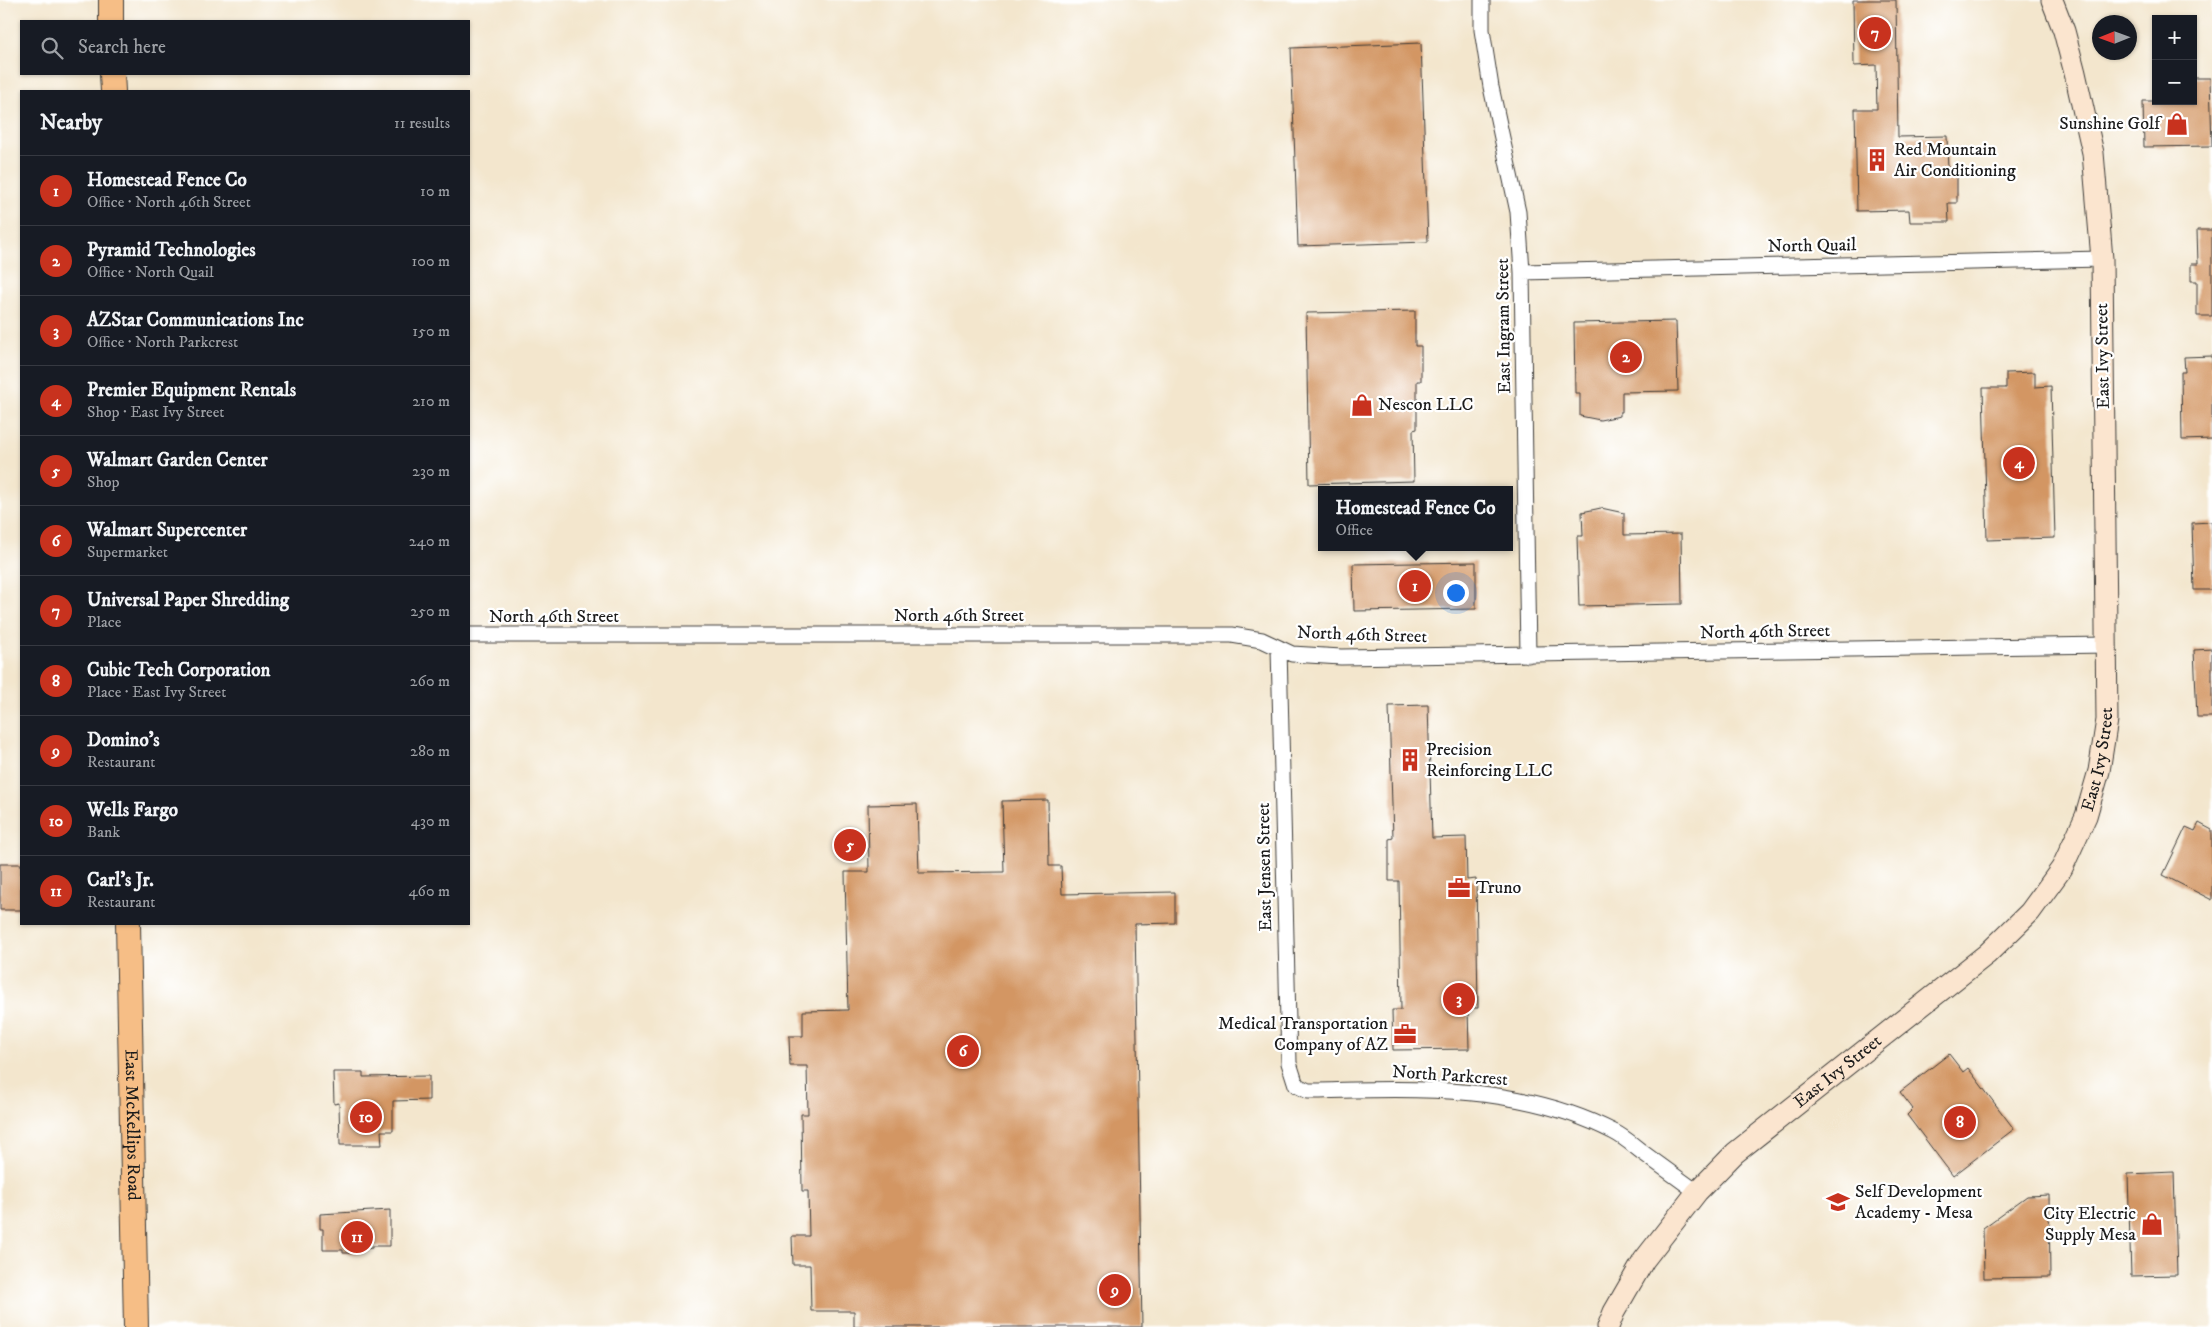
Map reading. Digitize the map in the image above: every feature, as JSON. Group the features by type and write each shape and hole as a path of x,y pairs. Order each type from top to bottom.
{"main road":[{"path":"111,0 111,20"},
{"path":"112,75 113,90"},
{"name":"East McKellips Road","path":"128,925 136,1327"}],"street":[{"name":"East Ingram Street","path":"1482,0 1482,30 1491,87 1518,212 1522,272 1528,655"},
{"name":"East Ivy Street","path":"1608,1327 1644,1260 1697,1192 1735,1153 1987,954 2030,912 2062,868 2086,816 2100,771 2107,720 2102,259 2093,153 2075,73 2064,32 2052,0"},
{"name":"North Quail","path":"1522,272 2102,259"},
{"name":"North 46th Street","path":"470,635 1232,634 1262,640 1292,654 1341,657 2106,645"},
{"name":"East Jensen Street","path":"1279,648 1289,1063 1296,1085"},
{"name":"North Parkcrest","path":"1296,1085 1308,1091 1419,1090 1500,1096 1569,1113 1615,1132 1697,1192"}],"building":[{"path":"1853,0 1896,0 1898,137 1947,136 1948,171 1957,171 1957,203 1948,203 1949,222 1910,222 1909,210 1857,211 1855,109 1877,109 1876,65 1854,66"},
{"path":"1421,43 1428,242 1298,246 1291,48"},
{"name":"Sunshine Golf","path":"2197,78 2210,78 2212,146 2144,147 2143,101 2152,101 2152,105 2197,105"},
{"path":"2197,230 2212,230 2212,316 2197,316 2197,281 2191,281 2191,264 2198,264"},
{"name":"Nescon LLC","path":"1415,311 1415,346 1421,346 1421,381 1417,381 1417,429 1413,430 1414,481 1309,484 1306,313"},
{"path":"1676,321 1678,391 1622,392 1622,412 1620,412 1620,416 1600,420 1580,416 1580,393 1575,393 1574,323"},
{"path":"2212,356 2212,439 2182,440 2181,372 2185,372 2184,357"},
{"path":"2035,372 2035,387 2051,386 2055,538 1987,540 1983,388 2006,388 2006,373"},
{"path":"1601,508 1624,513 1624,535 1681,534 1682,604 1579,606 1577,536 1583,536 1582,512"},
{"path":"2212,522 2212,590 2194,590 2192,523"},
{"path":"1476,562 1476,609 1354,611 1353,564"},
{"path":"2212,649 2212,717 2197,717 2194,650"},
{"path":"1428,705 1432,838 1466,837 1467,880 1476,879 1478,1008 1468,1008 1469,1049 1393,1050 1392,1010 1401,1010 1399,881 1389,881 1389,839 1393,838 1389,706"},
{"path":"1048,800 1049,866 1061,866 1062,894 1175,892 1175,923 1135,924 1142,1327 854,1327 854,1311 811,1311 810,1265 793,1265 792,1236 809,1236 808,1191 802,1191 801,1114 808,1114 807,1066 790,1066 789,1036 803,1036 803,1011 848,1010 845,872 869,872 868,805 917,804 919,873 1004,872 1002,801"},
{"path":"2199,823 2212,830 2212,900 2163,875 2186,827 2195,831"},
{"path":"0,864 20,864 20,910 0,910"},
{"path":"1949,1054 1963,1072 1968,1068 2014,1129 1953,1176 1907,1115 1913,1109 1900,1092"},
{"path":"333,1072 363,1072 363,1077 429,1076 429,1100 393,1101 393,1131 381,1131 382,1145 340,1145 339,1103 334,1104"},
{"name":"City Electric Supply Mesa","path":"2174,1172 2177,1275 2131,1276 2128,1174"},
{"path":"2049,1195 2050,1277 1984,1278 1983,1228 2027,1196"},
{"path":"390,1210 390,1246 372,1246 372,1248 360,1249 360,1253 343,1253 343,1250 323,1250 323,1229 320,1229 320,1214"}],"place":[{"name":"Universal Paper Shredding","path":"1875,33"},
{"name":"Sunshine Golf","path":"2177,124"},
{"name":"Red Mountain Air Conditioning","path":"1877,160"},
{"name":"Pyramid Technologies","path":"1626,357"},
{"name":"Nescon LLC","path":"1362,405"},
{"name":"Premier Equipment Rentals","path":"2019,463"},
{"name":"Homestead Fence Co","path":"1415,586"},
{"name":"Precision Reinforcing LLC","path":"1410,760"},
{"name":"Walmart Garden Center","path":"850,845"},
{"name":"Truno","path":"1459,888"},
{"name":"AZStar Communications Inc","path":"1459,999"},
{"name":"Medical Transportation Company of AZ","path":"1405,1034"},
{"name":"Walmart Supercenter","path":"963,1051"},
{"name":"Wells Fargo","path":"366,1117"},
{"name":"Cubic Tech Corporation","path":"1960,1122"},
{"name":"Self Development Academy - Mesa","path":"1838,1202"},
{"name":"City Electric Supply Mesa","path":"2152,1224"},
{"name":"Carl's Jr.","path":"357,1237"},
{"name":"Domino's","path":"1115,1290"}]}
